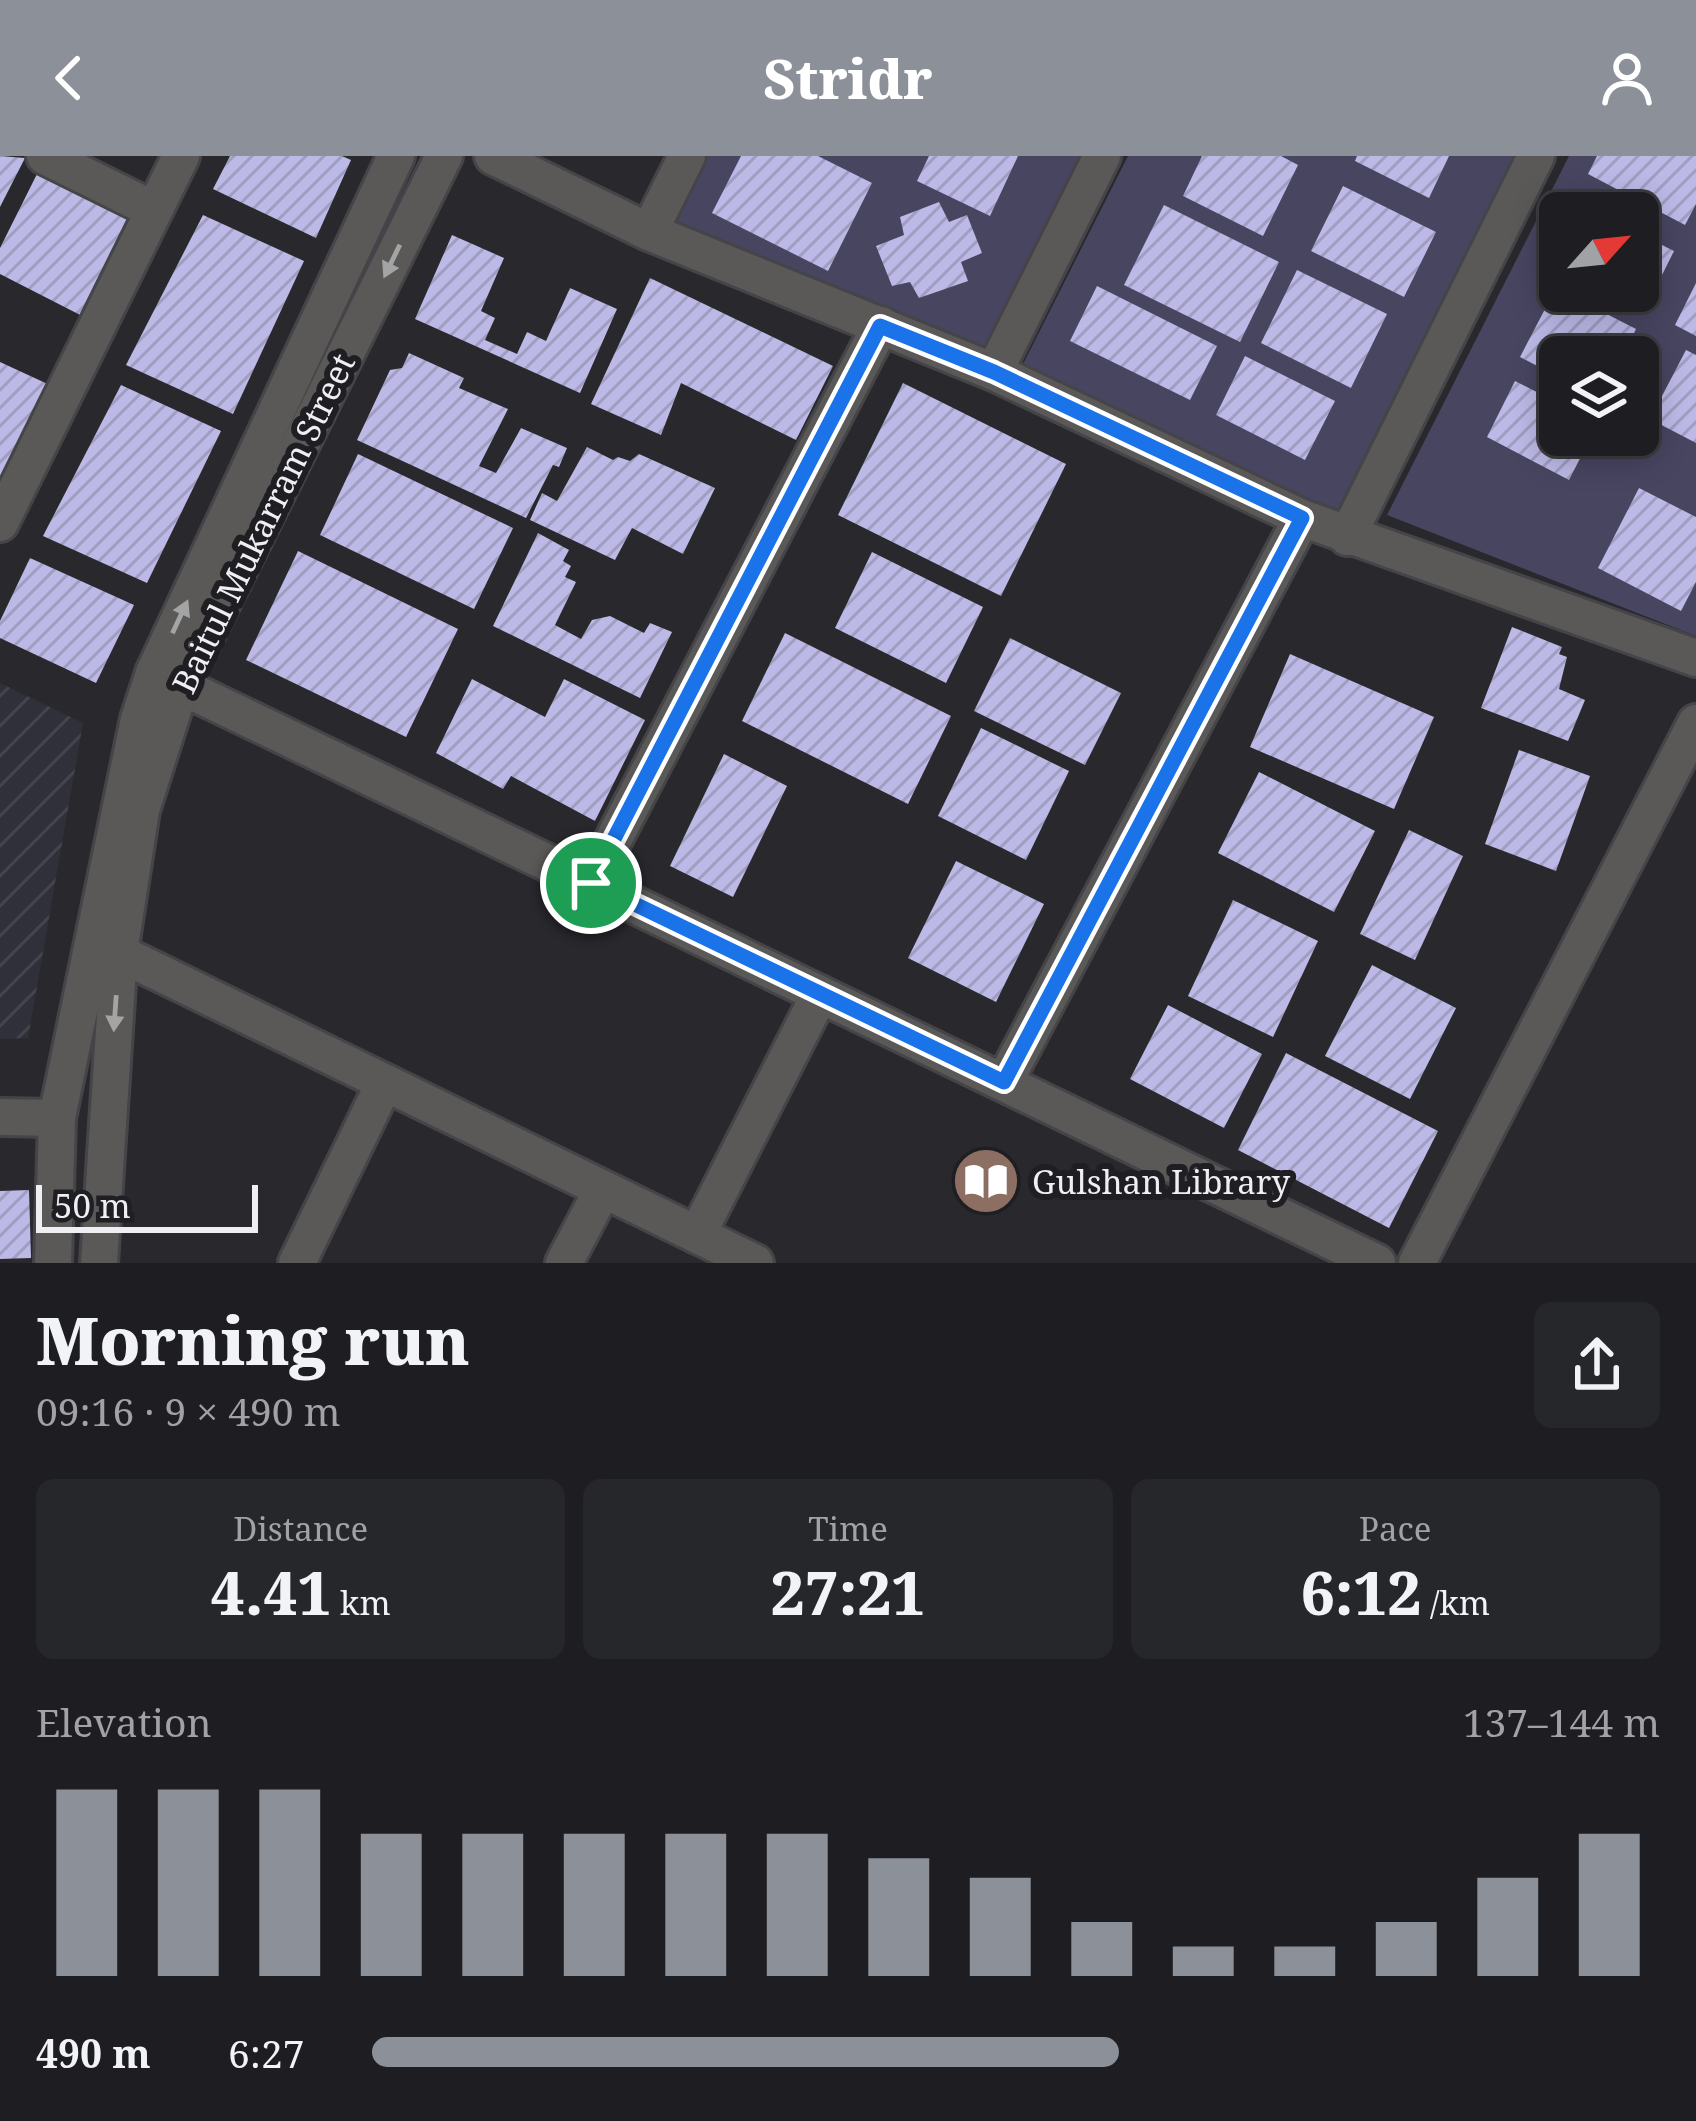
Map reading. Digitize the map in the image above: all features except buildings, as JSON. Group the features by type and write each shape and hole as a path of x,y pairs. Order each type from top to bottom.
{"street":[{"path":"44,156 154,209"},
{"path":"0,523 181,156"},
{"name":"Baitul Mukarram Street","path":"99,1263 118,953 167,679 396,156"},
{"name":"Baitul Mukarram Street","path":"52,1263 58,1118 139,719 167,679 444,156"},
{"path":"493,156 649,232 994,372 1347,537 1696,658"},
{"path":"649,232 687,156"},
{"path":"994,372 1102,156"},
{"path":"1347,537 1536,156"},
{"path":"591,883 880,326"},
{"path":"1004,1082 1302,518"},
{"path":"167,679 1373,1262"},
{"path":"1418,1263 1696,723"},
{"path":"118,953 755,1263"},
{"path":"697,1234 820,994"},
{"path":"297,1263 384,1084"},
{"path":"0,1117 58,1118"},
{"path":"565,1263 603,1189"}],"shaded area":[{"path":"707,156 1084,156 981,362 673,224"},
{"path":"1128,156 1520,156 1336,513 1018,374"},
{"path":"1569,156 1696,156 1696,636 1387,515 1539,215 1539,312 1659,312 1659,192 1551,192"},
{"path":"0,683 83,723 28,1038 0,1039"}],"place":[{"name":"Gulshan Library","path":"986,1181"}],"route":[{"path":"880,326 994,372 1302,518 1004,1082 591,883 880,326"}]}
